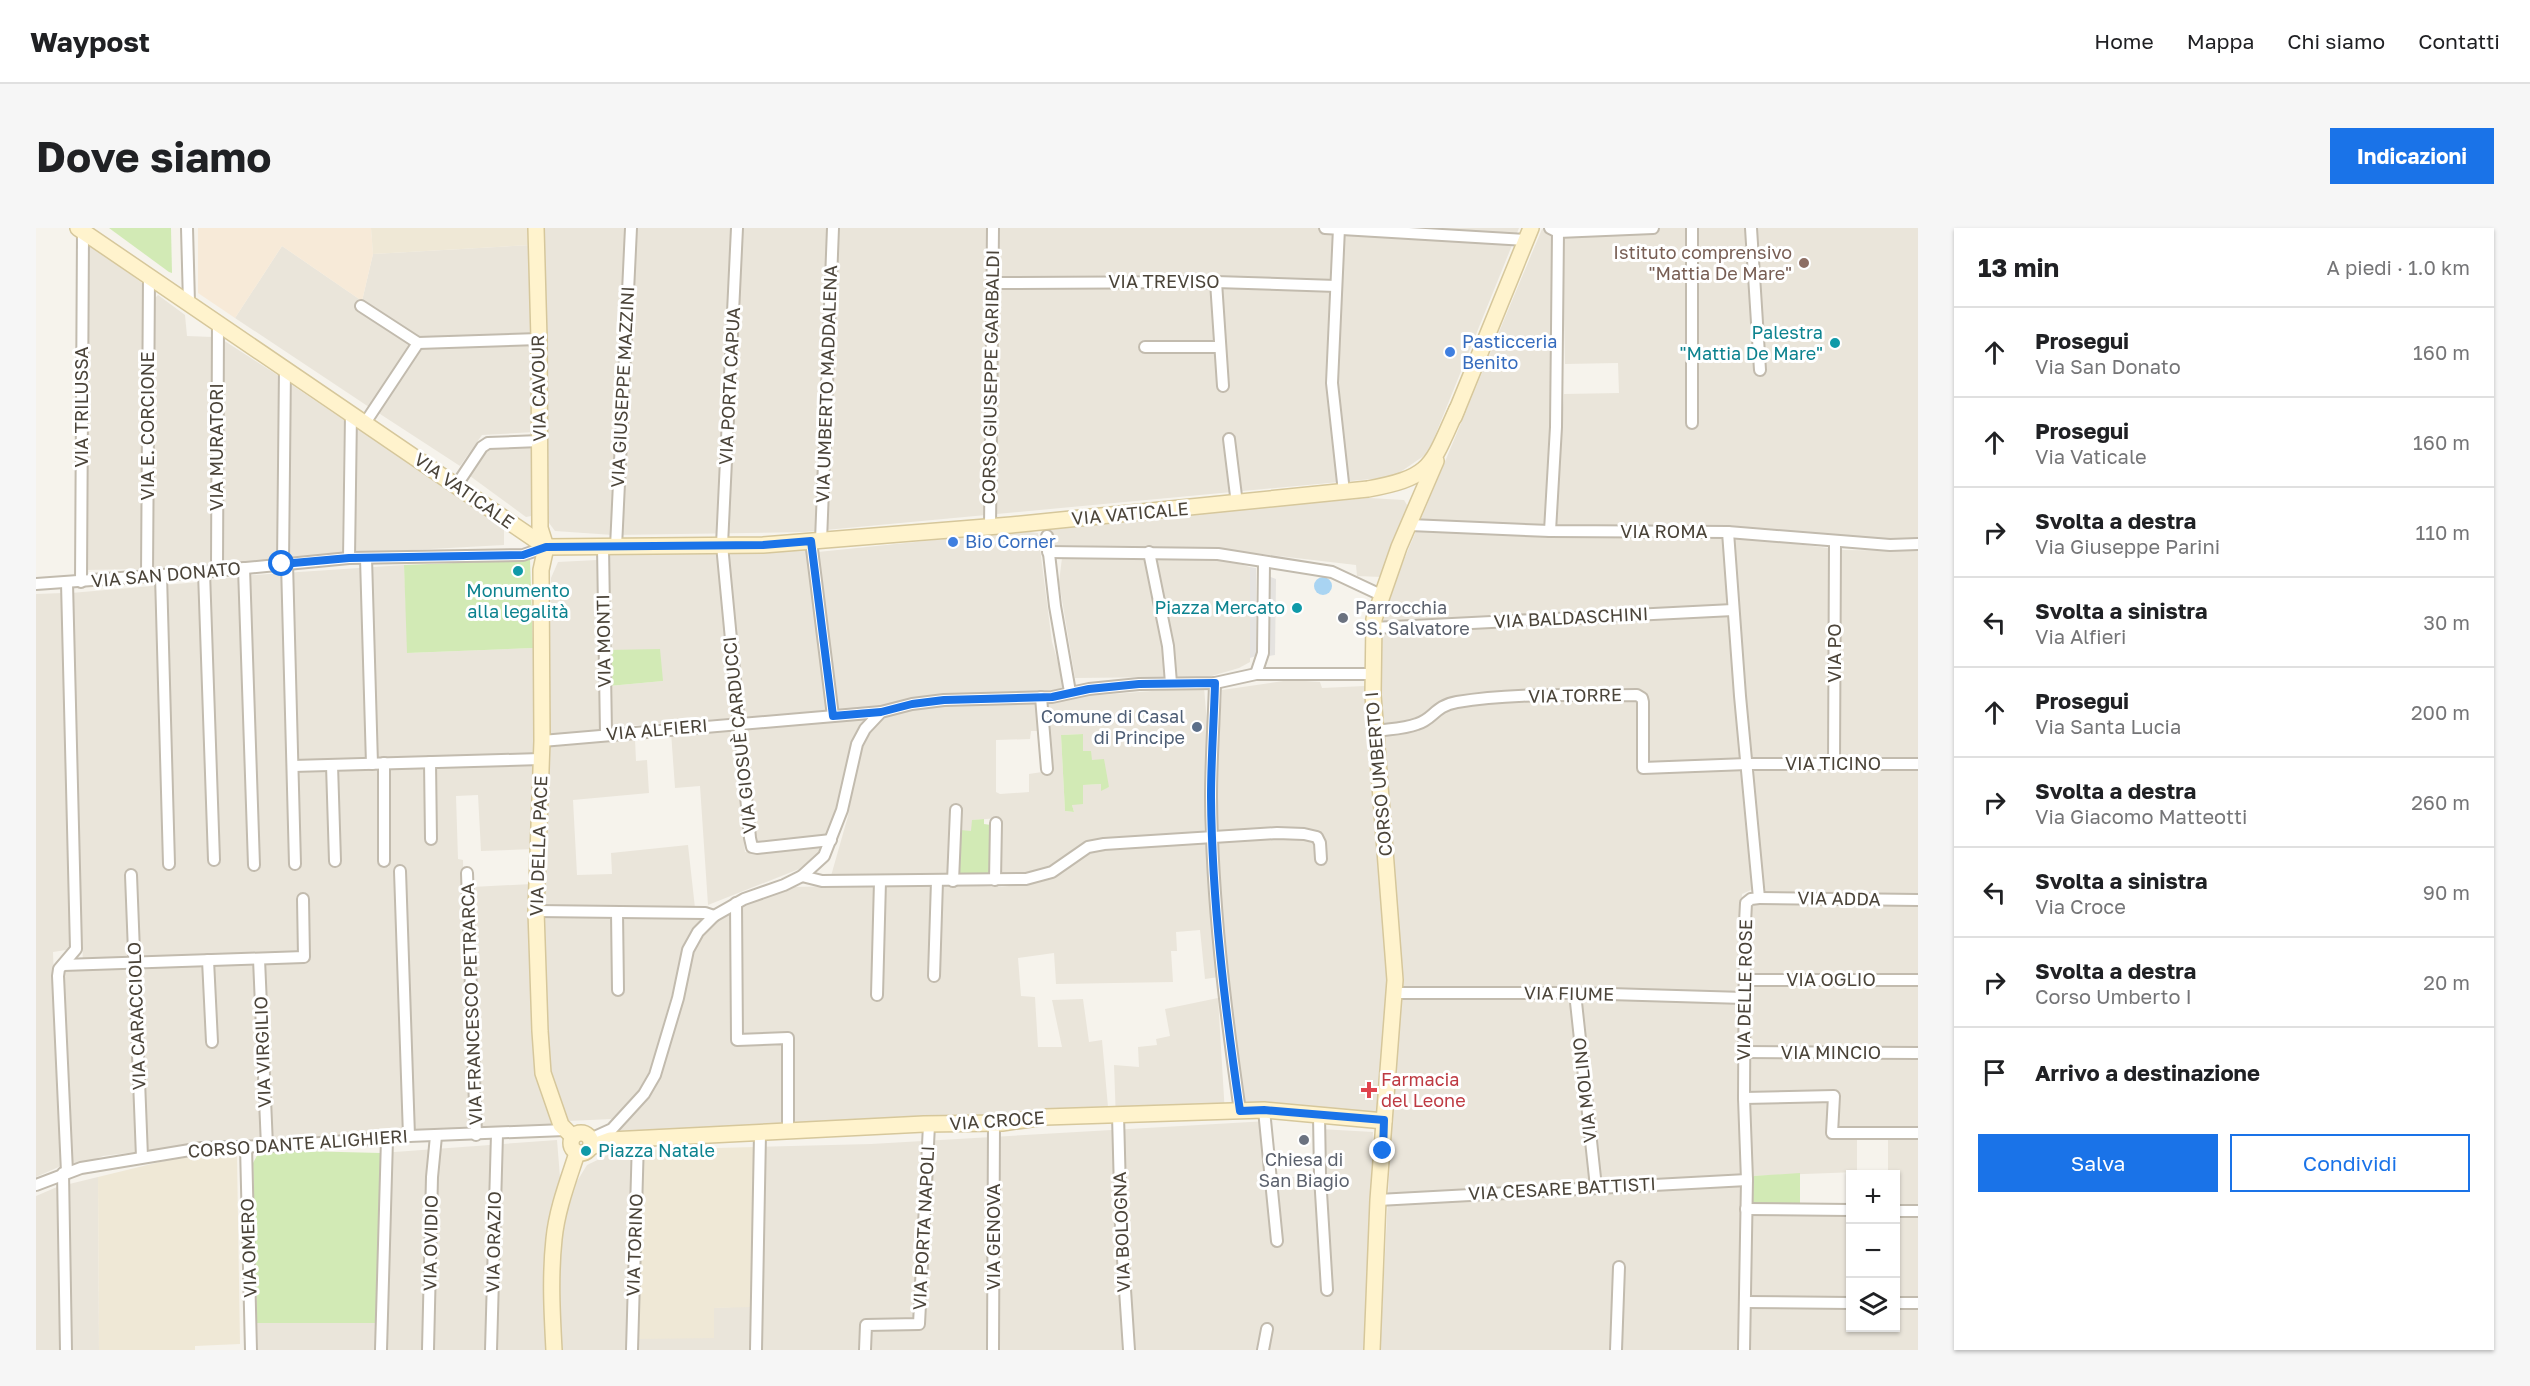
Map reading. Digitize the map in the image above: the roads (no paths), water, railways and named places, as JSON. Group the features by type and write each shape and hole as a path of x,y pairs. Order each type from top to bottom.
{"street":[{"path":"187,228 189,303"},
{"name":"VIA CAVOUR","path":"536,228 540,528 546,547"},
{"name":"VIA GIUSEPPE MAZZINI","path":"609,547 631,228"},
{"name":"VIA PORTA CAPUA","path":"722,545 737,228"},
{"name":"VIA UMBERTO MADDALENA","path":"833,228 816,541 833,716"},
{"name":"CORSO GIUSEPPE GARIBALDI","path":"990,527 993,228"},
{"path":"1325,228 1528,234"},
{"path":"1550,531 1556,427 1554,230 1653,228"},
{"path":"1692,228 1692,423"},
{"path":"1751,228 1760,370"},
{"path":"1339,229 1332,383 1344,492"},
{"name":"VIA VATICALE","path":"81,230 546,547 763,545 990,527 1344,492 1394,484 1418,475 1437,452 1458,409"},
{"name":"VIA TRILUSSA","path":"81,230 81,582"},
{"name":"CORSO UMBERTO I","path":"1372,1350 1378,1200 1394,993 1371,674 1373,628 1381,596 1399,547 1458,409 1528,234"},
{"name":"VIA E. CORCIONE","path":"147,576 149,276"},
{"path":"1216,282 1223,386"},
{"name":"VIA TREVISO","path":"993,283 1216,282 1336,286"},
{"path":"361,306 418,343 539,339"},
{"name":"VIA MURATORI","path":"217,571 218,323"},
{"path":"365,423 418,343"},
{"path":"1145,347 1220,347"},
{"path":"285,368 285,564 295,864"},
{"path":"349,558 351,413"},
{"path":"1229,439 1237,504"},
{"path":"456,486 482,447 488,443 540,441"},
{"name":"VIA VATICALE","path":"1344,492 1403,491 1415,501 1412,520"},
{"name":"VIA ROMA","path":"1412,520 1550,531 1728,532 1890,545 1918,544"},
{"name":"VIA DELLE ROSE","path":"1728,532 1759,898 1750,899 1746,903 1744,1098 1747,1180 1744,1350"},
{"path":"1047,536 1055,606 1070,692"},
{"name":"VIA PO","path":"1834,765 1835,541"},
{"name":"VIA GIOSUÈ CARDUCCI","path":"722,545 752,847 831,840"},
{"name":"VIA SAN DONATO","path":"36,584 217,571 349,558 523,555 546,547"},
{"name":"VIA DELLA PACE","path":"546,547 541,570 542,741 536,911 540,1030 543,1073 561,1125 569,1133"},
{"name":"VIA MONTI","path":"606,734 609,547"},
{"path":"1048,552 1218,554 1332,572 1381,596"},
{"path":"1149,552 1168,646 1171,683"},
{"path":"366,558 384,861"},
{"path":"1256,674 1263,652 1264,562"},
{"path":"244,568 254,865"},
{"path":"204,572 214,860"},
{"path":"161,575 169,864"},
{"path":"66,1350 65,1172 58,976 63,965 76,949 67,583"},
{"name":"VIA BALDASCHINI","path":"1373,628 1733,610"},
{"name":"VIA ALFIERI","path":"542,741 739,722 881,712 912,704 944,700 1041,697 1139,684 1215,683 1256,674 1371,674"},
{"path":"1215,683 1211,796 1213,837 1225,1009 1240,1111"},
{"name":"VIA TORRE","path":"1376,731 1417,724 1428,718 1435,710 1456,702 1511,697 1638,695 1643,702 1643,768 1747,764"},
{"path":"1041,697 1047,769"},
{"path":"586,1146 612,1129 650,1085 678,998 688,950 698,932 714,916 736,903 802,876 824,856 842,810 857,744 865,729 881,712"},
{"path":"292,766 541,759"},
{"path":"430,762 431,839"},
{"name":"VIA TICINO","path":"1747,764 1918,764"},
{"path":"332,765 335,861"},
{"path":"953,881 956,810"},
{"path":"995,880 996,823"},
{"path":"802,876 822,881 1026,879 1052,872 1088,847 1104,844 1277,833 1317,837 1320,843 1321,859"},
{"path":"400,871 409,1136"},
{"name":"VIA FRANCESCO PETRARCA","path":"467,873 476,1135"},
{"name":"VIA CARACCIOLO","path":"132,875 142,1157"},
{"path":"877,995 880,881"},
{"path":"934,976 938,881"},
{"name":"VIA ADDA","path":"1759,898 1918,900"},
{"path":"63,965 304,957 303,899"},
{"path":"736,903 737,1040 788,1038 788,1132"},
{"path":"536,911 705,913 714,916"},
{"path":"617,912 618,990"},
{"name":"VIA VIRGILIO","path":"259,959 267,1146"},
{"path":"208,960 212,1042"},
{"name":"VIA OGLIO","path":"1745,980 1918,980"},
{"name":"VIA FIUME","path":"1394,993 1575,993 1744,998"},
{"name":"VIA MOLINO","path":"1575,993 1596,1187"},
{"name":"VIA MINCIO","path":"1744,1052 1918,1053"},
{"path":"1744,1098 1834,1096 1832,1133 1918,1133"},
{"path":"1264,1110 1278,1240"},
{"name":"VIA CROCE","path":"586,1146 610,1140 994,1123 1045,1117 1264,1110 1384,1120"},
{"name":"VIA BOLOGNA","path":"1118,1115 1121,1229 1129,1350"},
{"path":"1319,1115 1327,1290"},
{"name":"VIA GENOVA","path":"993,1350 994,1123"},
{"name":"VIA PORTA NAPOLI","path":"865,1350 866,1325 919,1324 928,1125"},
{"path":"554,1350 551,1283 554,1237 559,1209 586,1146 584,1133 569,1133"},
{"name":"CORSO DANTE ALIGHIERI","path":"36,1185 65,1172 202,1148 409,1136 569,1133"},
{"name":"VIA ORAZIO","path":"491,1350 497,1134"},
{"path":"756,1350 760,1134"},
{"name":"VIA OVIDIO","path":"428,1350 432,1177 436,1136"},
{"path":"381,1350 387,1139"},
{"name":"VIA TORINO","path":"632,1350 638,1140"},
{"name":"VIA OMERO","path":"246,1146 251,1350"},
{"name":"VIA CESARE BATTISTI","path":"1378,1200 1747,1180"},
{"path":"1746,1209 1846,1210"},
{"path":"1900,1211 1918,1211"},
{"path":"1616,1350 1618,1267"},
{"path":"1745,1302 1846,1303"},
{"path":"1900,1303 1918,1303"},
{"path":"1263,1350 1267,1329"}],"water":[{"path":"1323,577 1329,580 1332,586 1329,592 1323,595 1317,592 1314,586 1317,580"}],"place":[{"name":"Istituto comprensivo \"Mattia De Mare\"","path":"1804,263"},
{"name":"Palestra \"Mattia De Mare\"","path":"1835,343"},
{"name":"Pasticceria Benito","path":"1450,352"},
{"name":"Bio Corner","path":"953,542"},
{"name":"Monumento alla legalità","path":"518,571"},
{"name":"Piazza Mercato","path":"1297,608"},
{"name":"Parrocchia SS. Salvatore","path":"1343,618"},
{"name":"Comune di Casal di Principe","path":"1197,727"},
{"name":"Farmacia del Leone","path":"1369,1090"},
{"name":"Chiesa di San Biagio","path":"1304,1140"},
{"name":"Piazza Natale","path":"586,1151"}]}
